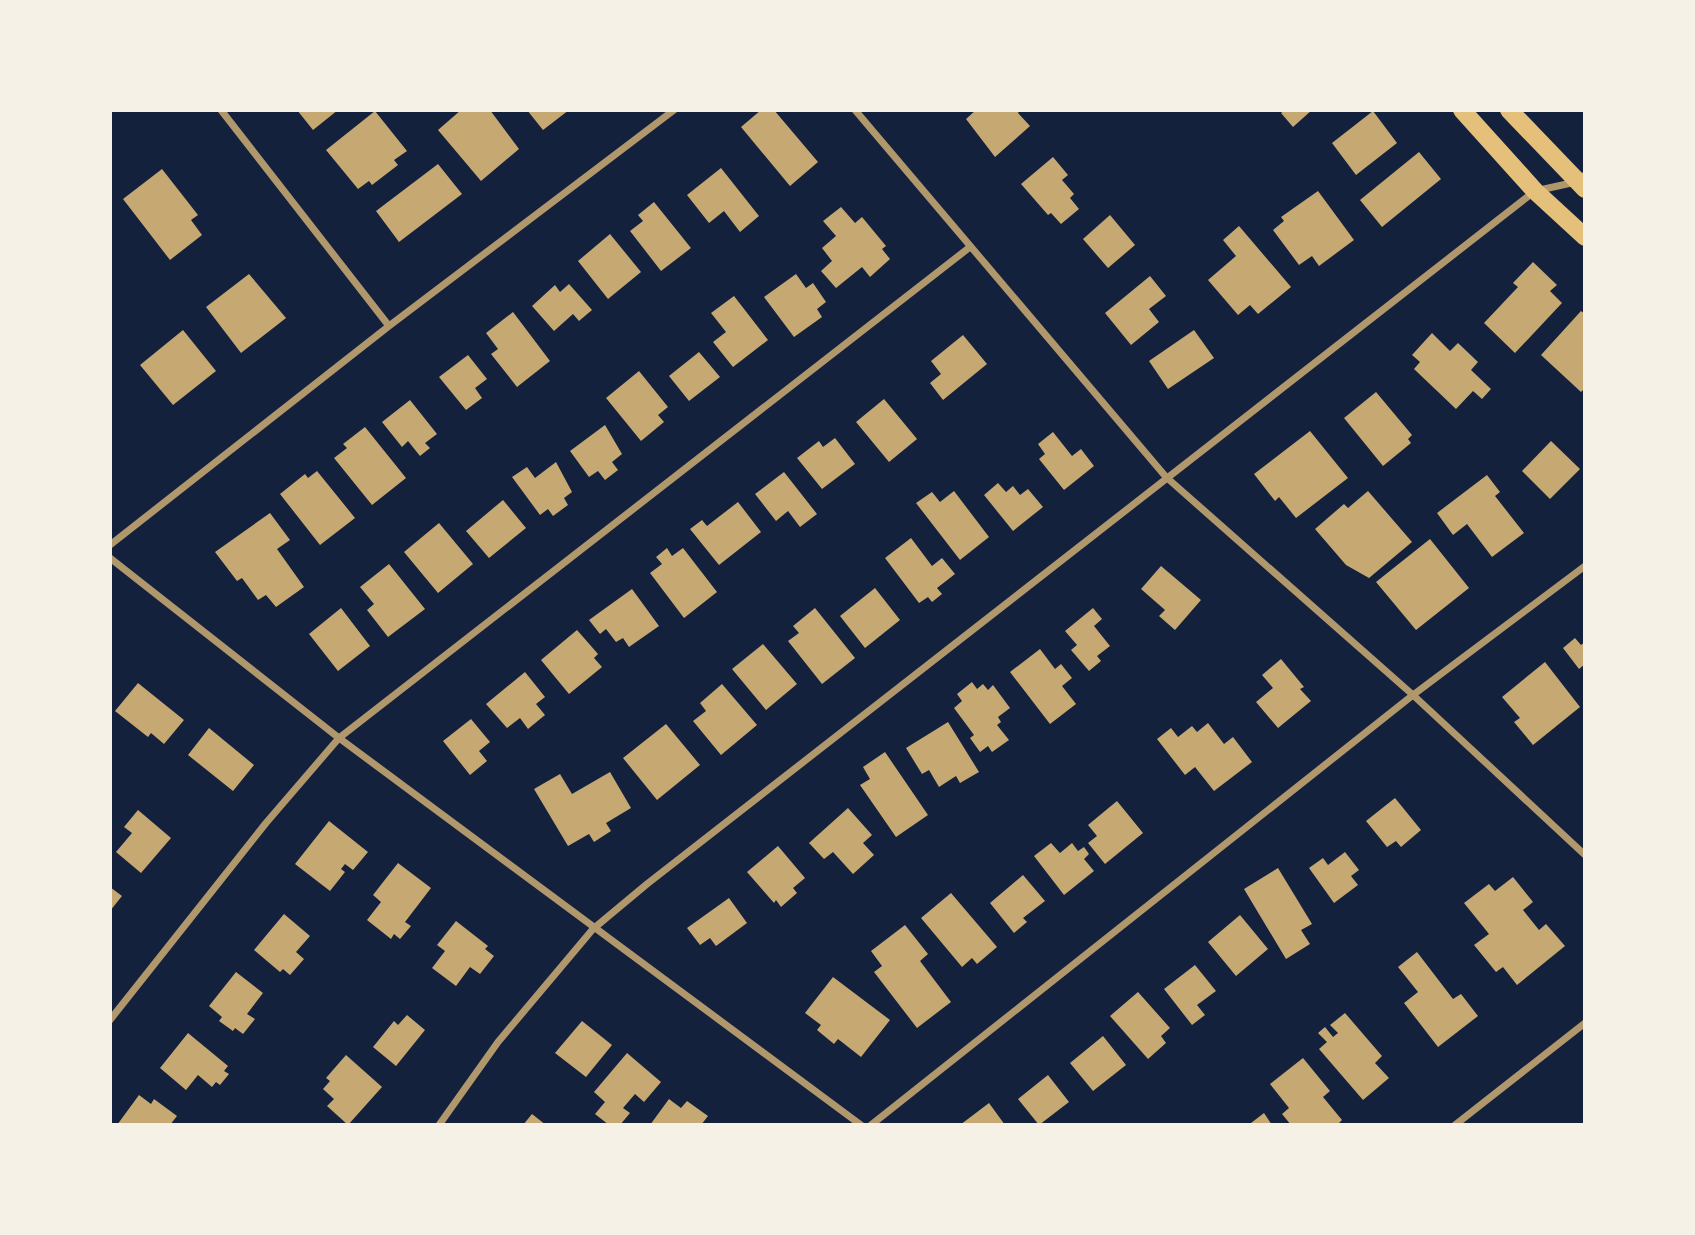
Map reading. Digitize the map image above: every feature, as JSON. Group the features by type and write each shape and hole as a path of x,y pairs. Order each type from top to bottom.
{"main road":[{"path":"1462,110 1535,191 1585,237"},
{"path":"1509,110 1582,182"}],"street":[{"path":"221,110 388,326"},
{"path":"110,545 388,326 674,110"},
{"path":"855,110 1166,477 1413,695 1585,855"},
{"path":"439,1125 498,1042 593,929 887,694 1535,191 1582,182"},
{"path":"110,1020 266,823 339,738 970,247"},
{"path":"110,558 339,738 593,929 861,1125"},
{"path":"871,1125 1413,695 1585,566"},
{"path":"1455,1125 1585,1023"}],"building":[{"path":"297,110 338,110 313,130"},
{"path":"461,110 490,110 519,149 481,181 438,130"},
{"path":"527,110 569,110 543,130"},
{"path":"761,110 774,110 818,162 790,186 741,127"},
{"path":"976,110 1020,110 1018,113 1030,126 995,157 966,119"},
{"path":"1285,110 1312,110 1293,127 1281,113"},
{"path":"375,111 407,151 394,160 398,165 372,185 369,181 358,189 326,150"},
{"path":"1373,111 1397,143 1356,175 1332,143"},
{"path":"1419,152 1441,179 1382,227 1360,200"},
{"path":"1053,157 1068,175 1062,180 1074,194 1070,198 1079,209 1061,224 1051,213 1048,215 1021,184"},
{"path":"438,164 462,194 399,242 376,211"},
{"path":"721,168 759,216 740,232 724,211 709,223 687,195"},
{"path":"162,169 198,215 191,220 202,235 170,260 123,199"},
{"path":"1318,191 1354,240 1319,266 1312,256 1299,265 1273,230 1284,221 1281,217"},
{"path":"654,202 691,248 661,271 630,231 643,221 638,215"},
{"path":"841,207 855,223 862,217 886,246 882,249 890,259 870,277 862,267 836,288 821,271 832,261 822,248 836,236 823,221"},
{"path":"1110,215 1135,245 1108,268 1083,239"},
{"path":"1239,226 1291,287 1258,314 1250,305 1238,315 1208,280 1236,256 1223,240"},
{"path":"610,234 641,272 608,299 578,261"},
{"path":"1533,262 1557,285 1550,291 1562,303 1515,353 1484,323 1518,287 1513,283"},
{"path":"249,274 286,318 241,353 206,307"},
{"path":"796,274 806,288 813,283 826,302 817,309 822,317 794,337 764,297"},
{"path":"1150,276 1166,296 1149,309 1159,322 1131,345 1105,313"},
{"path":"569,284 592,310 579,321 573,314 554,331 532,306 555,285 560,292"},
{"path":"734,296 768,340 733,367 713,342 726,332 711,313"},
{"path":"1581,311 1585,314 1585,388 1581,392 1541,355"},
{"path":"513,312 550,361 517,387 491,354 498,349 486,333"},
{"path":"183,330 216,371 173,405 140,365"},
{"path":"1194,330 1214,358 1168,389 1149,361"},
{"path":"1432,333 1450,351 1458,343 1478,362 1471,370 1491,389 1482,399 1473,391 1456,409 1414,369 1420,362 1412,355"},
{"path":"963,335 987,364 943,400 930,383 941,374 931,361"},
{"path":"699,352 720,377 689,401 669,376"},
{"path":"468,355 487,379 475,388 482,398 466,410 439,377"},
{"path":"639,371 668,407 658,415 664,422 641,441 606,398"},
{"path":"1376,392 1412,435 1408,439 1411,443 1383,466 1344,418"},
{"path":"884,399 917,439 889,462 856,422"},
{"path":"410,400 437,434 425,443 430,448 420,456 408,441 402,447 382,422"},
{"path":"605,425 622,454 612,462 618,470 605,480 598,471 589,477 570,451"},
{"path":"365,427 406,478 372,505 334,458 347,448 343,444"},
{"path":"1310,431 1348,478 1296,518 1279,497 1275,501 1254,474"},
{"path":"1053,432 1072,456 1081,449 1094,466 1064,490 1039,459 1045,454 1038,444"},
{"path":"835,438 855,464 822,489 797,458 819,441 823,447"},
{"path":"1551,441 1580,469 1550,499 1522,471"},
{"path":"556,462 572,492 564,498 568,505 553,516 548,509 540,515 512,477 527,467 535,478"},
{"path":"317,471 355,518 320,545 280,494 305,474 308,478"},
{"path":"784,472 817,514 800,527 788,511 776,521 755,494"},
{"path":"1487,475 1500,492 1495,496 1524,533 1492,557 1467,524 1453,535 1437,513"},
{"path":"998,483 1006,492 1013,486 1020,495 1028,489 1043,507 1013,531 984,495"},
{"path":"954,491 989,537 960,560 916,503 932,492 940,502"},
{"path":"1368,491 1412,542 1369,578 1346,565 1315,529 1344,504 1348,508"},
{"path":"503,500 526,528 489,558 466,531"},
{"path":"738,502 761,532 719,565 690,529 702,520 707,526"},
{"path":"270,513 290,540 277,549 304,587 276,607 266,595 258,600 242,578 237,581 215,552"},
{"path":"439,523 473,564 438,593 404,552"},
{"path":"911,538 932,566 942,558 955,574 937,588 942,594 932,602 928,597 919,603 885,558"},
{"path":"1430,539 1469,588 1416,630 1376,582"},
{"path":"667,548 672,556 683,548 717,592 684,618 650,573 662,564 656,557"},
{"path":"389,564 425,609 388,637 367,610 374,604 360,587"},
{"path":"1161,566 1201,600 1175,630 1159,616 1165,610 1141,589"},
{"path":"875,588 900,620 865,648 840,616"},
{"path":"632,589 659,626 629,647 623,638 616,642 606,629 600,634 589,620"},
{"path":"341,608 370,646 338,671 309,634"},
{"path":"815,608 855,658 822,684 788,641 799,633 793,626"},
{"path":"1093,608 1102,619 1094,626 1110,646 1097,656 1101,661 1089,671 1071,650 1077,645 1065,631"},
{"path":"577,630 598,654 594,658 602,667 569,694 541,660"},
{"path":"1575,638 1581,645 1585,642 1585,664 1579,669 1563,648"},
{"path":"763,644 797,684 766,710 732,669"},
{"path":"1040,649 1055,669 1061,664 1072,678 1062,686 1076,704 1050,724 1010,672"},
{"path":"1281,659 1304,687 1300,689 1311,701 1278,728 1256,702 1273,688 1262,675"},
{"path":"1545,662 1580,707 1533,745 1514,722 1520,718 1502,697"},
{"path":"525,672 545,697 536,704 545,715 528,729 520,718 507,728 486,704"},
{"path":"972,682 977,689 983,684 988,690 993,685 1010,708 998,717 1001,722 997,725 1009,740 992,752 988,746 980,752 970,738 974,735 954,708 962,701 957,694"},
{"path":"138,683 184,720 164,744 151,733 148,737 115,711"},
{"path":"722,684 757,725 721,755 693,721 706,711 700,703"},
{"path":"471,719 490,742 479,751 487,761 470,775 443,741"},
{"path":"948,722 979,772 960,783 956,776 939,787 929,770 922,774 906,748"},
{"path":"1208,723 1224,744 1233,737 1252,762 1214,791 1195,767 1185,775 1157,739 1171,728 1178,737 1192,726 1197,732"},
{"path":"666,724 700,765 657,800 623,758"},
{"path":"209,728 254,765 233,791 188,755"},
{"path":"885,752 928,815 896,837 860,785 870,779 863,767"},
{"path":"610,772 631,808 606,823 611,831 594,842 589,834 568,846 534,789 560,774 572,794"},
{"path":"1395,798 1421,830 1401,847 1396,841 1387,847 1366,821"},
{"path":"1117,801 1143,833 1105,864 1088,843 1097,836 1088,825"},
{"path":"848,808 872,835 863,843 874,855 853,874 833,852 824,859 809,843"},
{"path":"138,810 171,838 141,873 116,852 132,833 124,827"},
{"path":"329,821 368,852 353,870 345,864 341,869 345,872 330,891 295,864"},
{"path":"1051,843 1060,853 1072,843 1078,851 1084,847 1089,854 1084,859 1094,871 1064,895 1034,856"},
{"path":"778,846 805,878 793,888 797,893 781,907 776,900 774,903 747,872"},
{"path":"1345,852 1359,870 1351,876 1358,885 1334,903 1309,868 1323,858 1328,865"},
{"path":"398,863 431,888 405,922 411,926 400,939 394,934 391,939 367,920 381,902 373,895"},
{"path":"1278,868 1312,924 1301,930 1310,944 1286,959 1244,889"},
{"path":"1023,875 1045,901 1023,918 1027,922 1014,933 990,903"},
{"path":"1513,877 1533,902 1523,910 1539,930 1546,924 1565,946 1517,985 1503,967 1496,972 1474,945 1489,934 1464,903 1489,884 1495,891"},
{"path":"110,887 122,896 110,911"},
{"path":"951,893 997,947 977,964 972,958 962,967 921,918"},
{"path":"729,898 747,923 716,946 710,938 700,945 687,928"},
{"path":"284,914 310,936 296,952 304,959 290,975 283,969 280,972 254,950"},
{"path":"1240,915 1268,949 1236,976 1208,942"},
{"path":"456,921 488,946 485,949 494,956 480,974 470,967 456,986 432,968 445,951 437,945"},
{"path":"905,925 928,954 920,961 951,1002 917,1028 874,972 882,966 871,951"},
{"path":"1417,952 1453,999 1461,994 1478,1016 1438,1047 1404,1003 1418,992 1398,967"},
{"path":"1195,965 1216,991 1197,1005 1205,1015 1192,1025 1164,989"},
{"path":"236,972 263,993 247,1014 255,1019 243,1034 235,1028 233,1031 219,1021 222,1017 209,1006"},
{"path":"833,977 890,1020 861,1057 838,1039 834,1044 817,1030 821,1025 805,1013"},
{"path":"1138,992 1170,1028 1161,1036 1166,1043 1148,1059 1110,1016"},
{"path":"1345,1013 1382,1056 1375,1063 1389,1078 1363,1100 1319,1049 1327,1042 1318,1033 1325,1027 1333,1037 1338,1033 1330,1025"},
{"path":"407,1015 425,1030 396,1066 373,1047 394,1021 398,1025"},
{"path":"582,1021 612,1045 586,1077 555,1053"},
{"path":"188,1033 228,1066 224,1071 229,1074 220,1085 216,1082 212,1087 198,1075 186,1090 160,1068"},
{"path":"1103,1036 1126,1065 1093,1091 1070,1063"},
{"path":"627,1053 661,1082 644,1102 635,1094 623,1108 630,1113 620,1125 609,1125 595,1114 605,1102 594,1092"},
{"path":"346,1055 382,1087 348,1125 327,1106 334,1099 323,1089 330,1081 326,1078"},
{"path":"1303,1058 1330,1091 1323,1097 1342,1120 1337,1125 1291,1125 1282,1114 1289,1108 1270,1084"},
{"path":"1048,1075 1069,1102 1039,1125 1018,1099"},
{"path":"139,1095 151,1104 154,1099 177,1116 170,1125 117,1125"},
{"path":"669,1099 681,1108 687,1101 708,1116 701,1125 650,1125"},
{"path":"989,1103 1005,1125 960,1125"},
{"path":"1264,1113 1272,1125 1252,1125 1251,1123"},
{"path":"532,1114 546,1125 523,1125"}]}
